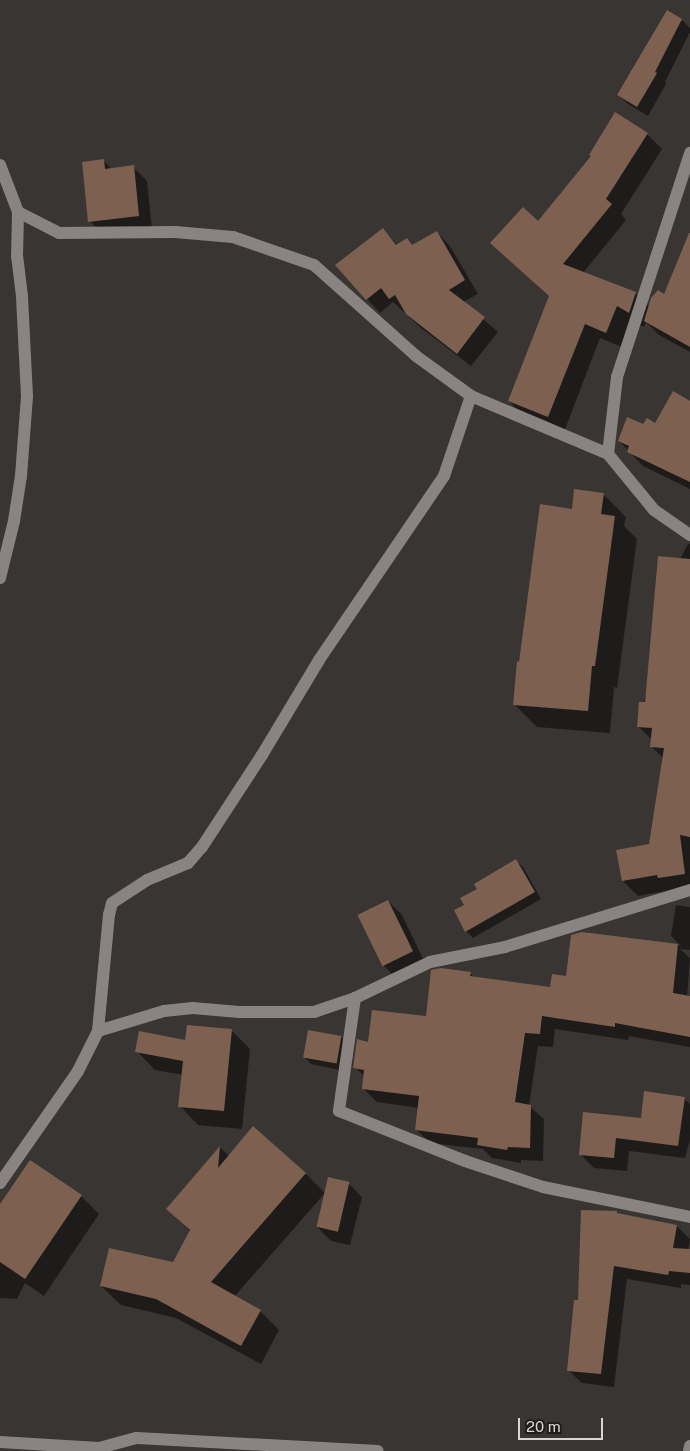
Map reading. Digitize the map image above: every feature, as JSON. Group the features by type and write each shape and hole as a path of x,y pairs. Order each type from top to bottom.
{"street":[{"path":"608,454 617,377 690,154"},
{"path":"0,164 18,212 17,257 22,296 27,396 17,503 5,565 0,578"},
{"path":"18,212 59,233 175,232 233,237 314,265 416,356 471,396 608,454 654,510 690,535"},
{"path":"0,1183 78,1071 98,1031 109,915 112,903 147,880 188,863 202,847 262,755 319,660 444,476 471,396"},
{"path":"98,1031 164,1010 193,1008 239,1012 314,1012 355,998 430,962 505,947 690,890"},
{"path":"355,998 339,1111 465,1161 543,1187 690,1217"},
{"path":"0,1442 99,1448 137,1438 378,1451"},
{"path":"690,1446 690,1451"}],"building":[{"path":"667,10 682,19 655,72 657,73 637,107 617,95"},
{"path":"615,112 648,133 606,199 612,204 563,264 636,292 629,313 617,306 606,333 585,324 548,417 508,401 549,296 490,243 523,207 538,221 591,156 589,155"},
{"path":"104,159 105,169 134,165 139,216 88,222 82,162"},
{"path":"383,228 396,245 407,238 412,245 437,231 465,280 449,290 485,317 457,354 406,314 395,295 389,299 381,288 366,300 335,265"},
{"path":"689,233 690,347 644,321 651,298 658,290 664,294"},
{"path":"673,391 690,401 690,482 627,452 629,446 618,441 627,417 643,424 647,418 655,423"},
{"path":"574,489 604,493 601,514 615,516 595,666 592,666 588,711 513,705 517,661 519,662 540,504 572,509"},
{"path":"658,556 690,559 690,837 680,835 685,874 658,878 657,875 622,881 616,850 649,844 664,748 650,747 652,728 637,727 639,702 645,702"},
{"path":"516,859 535,892 465,932 454,910 464,905 460,898 477,889 474,884"},
{"path":"388,900 413,951 382,966 357,915"},
{"path":"582,932 678,944 673,993 690,996 690,1037 615,1023 615,1027 542,1016 540,1034 525,1033 515,1102 531,1105 530,1148 508,1147 507,1150 477,1145 478,1138 415,1130 419,1096 362,1089 364,1070 353,1068 357,1039 368,1042 372,1010 426,1016 431,970 441,968 471,972 470,976 550,987 552,974 566,976 571,935"},
{"path":"187,1025 232,1029 224,1111 178,1107 183,1061 135,1052 139,1031 185,1040"},
{"path":"308,1030 341,1036 337,1063 303,1058"},
{"path":"644,1091 685,1097 678,1146 616,1138 614,1158 579,1155 583,1112 641,1118"},
{"path":"253,1126 306,1173 211,1282 261,1310 241,1346 156,1299 100,1286 109,1248 173,1262 190,1230 166,1209 220,1146 218,1168"},
{"path":"30,1160 82,1195 25,1279 0,1262 0,1204"},
{"path":"328,1177 349,1182 338,1232 317,1227"},
{"path":"581,1210 617,1211 617,1213 677,1225 673,1248 690,1249 690,1273 669,1271 668,1275 614,1266 601,1374 567,1371 574,1300 578,1300"}]}
